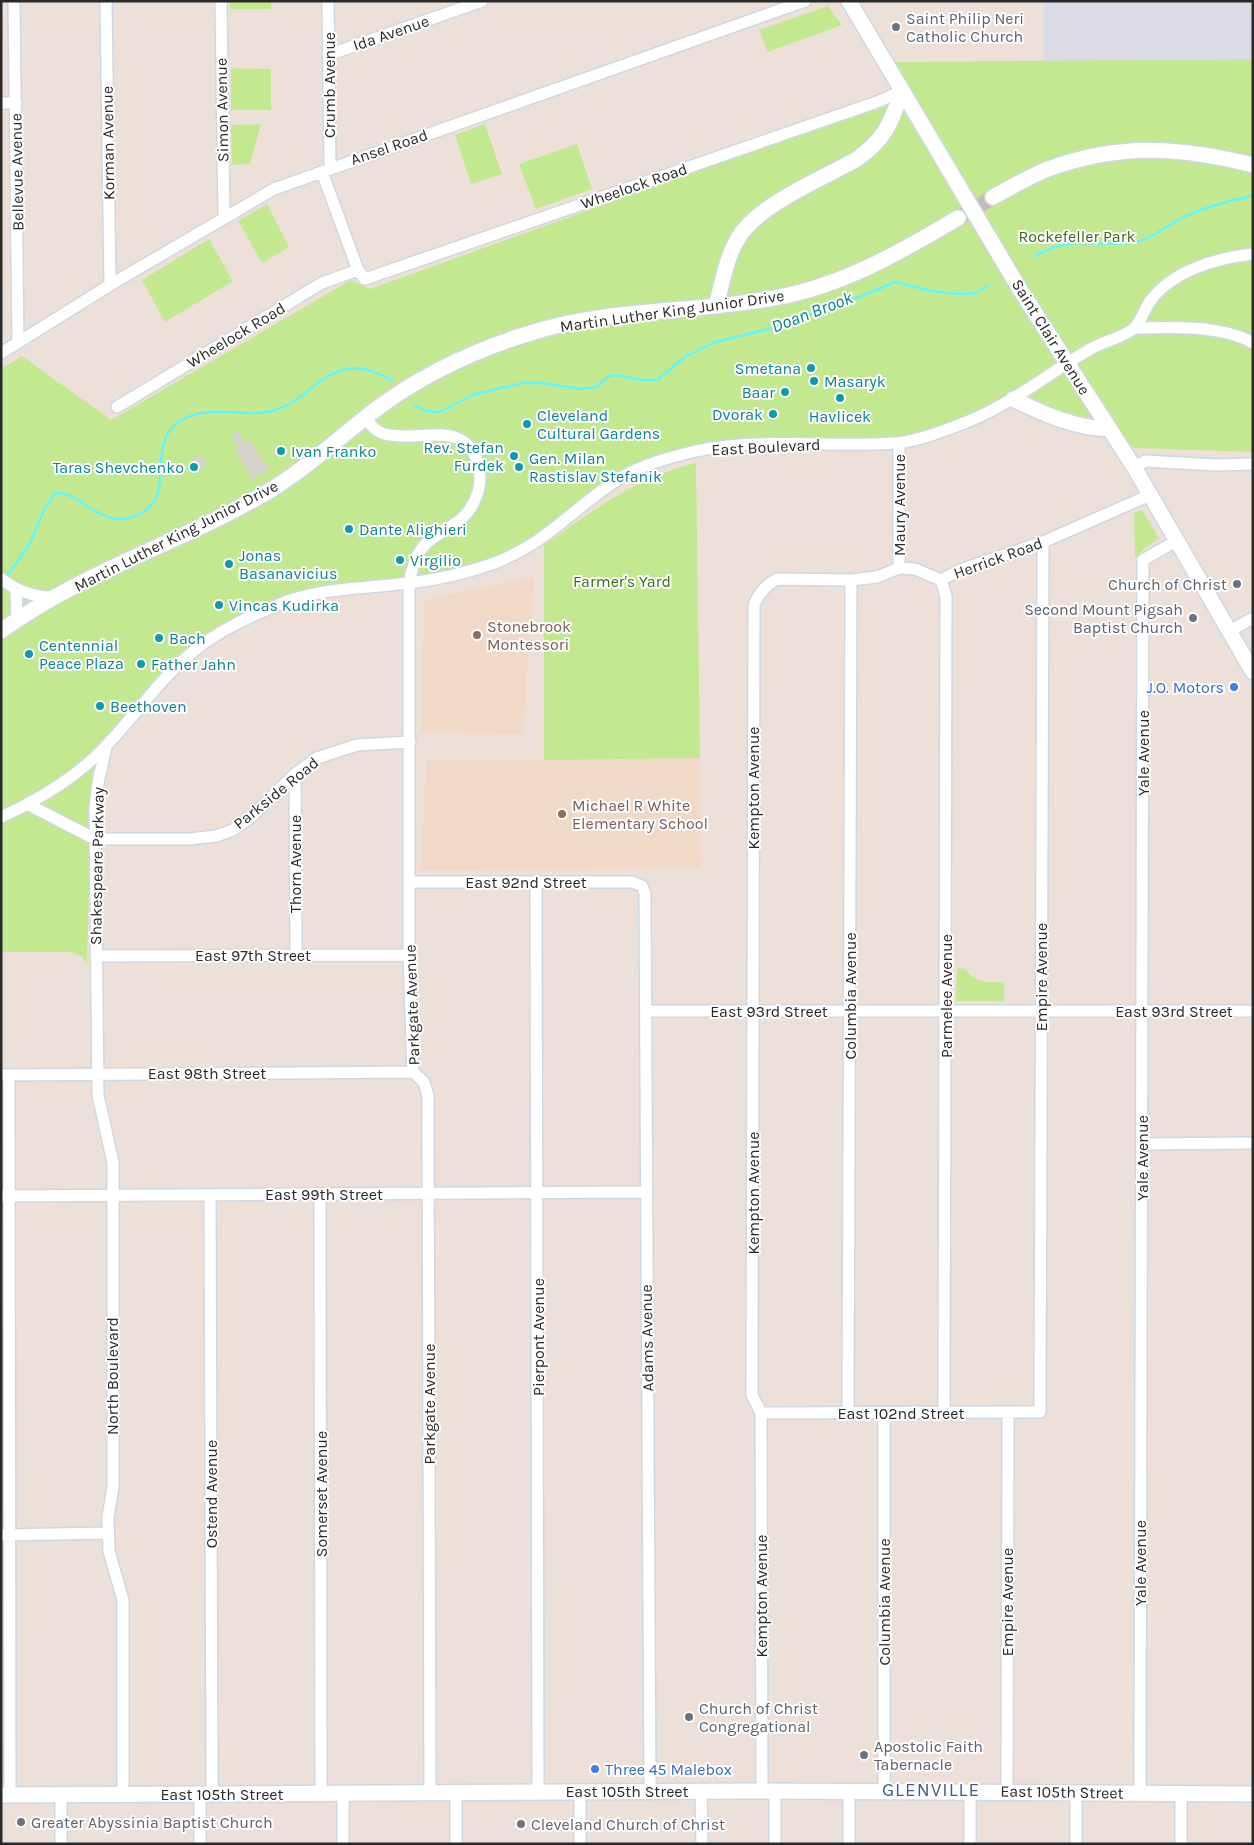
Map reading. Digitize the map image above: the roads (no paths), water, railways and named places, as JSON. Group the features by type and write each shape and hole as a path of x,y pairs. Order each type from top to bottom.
{"main road":[{"name":"Saint Clair Avenue","path":"848,1 1019,288 1134,468 1253,672"},
{"path":"716,306 732,250 746,228 775,203 870,150 889,128 902,91"},
{"path":"993,197 1050,168 1097,156 1134,150 1183,151 1214,155 1253,165"},
{"name":"Martin Luther King Junior Drive","path":"1,631 57,597 270,490 409,387 487,347 539,330 610,316 716,306 779,297 851,276 898,254 958,218"},
{"path":"1013,399 1062,420 1093,429 1110,429"},
{"name":"East 105th Street","path":"6,1795 650,1791 1007,1791 1253,1794"}],"street":[{"name":"Bellevue Avenue","path":"14,1 18,342"},
{"name":"Korman Avenue","path":"106,1 110,285"},
{"name":"Simon Avenue","path":"221,1 224,218"},
{"name":"Crumb Avenue","path":"328,1 326,170 358,270 365,279"},
{"name":"Ida Avenue","path":"328,55 482,1"},
{"name":"Ansel Road","path":"1,353 110,285 274,189 805,1"},
{"name":"Wheelock Road","path":"365,279 877,102 902,91"},
{"path":"1,103 16,103"},
{"path":"1135,328 1152,300 1172,282 1211,262 1253,254"},
{"name":"Wheelock Road","path":"118,407 322,282 358,270"},
{"name":"East Boulevard","path":"1,817 29,805 88,764 106,747 141,704 186,658 211,638 247,618 281,603 316,593 355,587 409,583 478,568 526,550 625,475 644,466 685,454 729,446 758,444 899,443 964,423 1013,399 1100,344 1135,328 1195,329 1235,336 1253,343"},
{"name":"Parkgate Avenue","path":"365,418 378,431 388,435 440,434 455,438 469,446 477,462 479,486 473,505 458,523 422,548 414,562 409,583 409,955 413,1072 424,1082 428,1096 430,1792"},
{"name":"Maury Avenue","path":"899,443 899,568"},
{"path":"1134,468 1146,461 1216,465 1253,464"},
{"name":"Herrick Road","path":"899,568 915,569 941,580 960,570 1043,542 1150,495"},
{"name":"Yale Avenue","path":"1140,1794 1143,560 1176,541"},
{"name":"Empire Avenue","path":"1040,1412 1043,542"},
{"path":"851,580 877,577 899,568"},
{"name":"Kempton Avenue","path":"775,1844 769,1791 761,1413 752,1395 754,605 759,594 776,579 851,580"},
{"name":"Columbia Avenue","path":"848,1413 851,580"},
{"name":"Parmelee Avenue","path":"941,580 946,596 944,1413"},
{"path":"9,585 36,596 57,597"},
{"path":"9,585 17,620"},
{"path":"1228,632 1253,618"},
{"name":"Parkside Road","path":"29,805 95,839 190,839 216,836 233,830 251,817 295,774 317,758 341,749 366,744 410,742"},
{"name":"Shakespeare Parkway","path":"96,956 95,839 98,783 106,747"},
{"name":"Thorn Avenue","path":"295,774 296,955"},
{"name":"East 92nd Street","path":"410,882 632,882 642,886"},
{"name":"Pierpont Avenue","path":"536,882 538,1792"},
{"name":"Adams Avenue","path":"642,886 645,894 650,1791"},
{"name":"East 97th Street","path":"96,956 409,955"},
{"name":"North Boulevard","path":"96,956 98,1095 102,1122 113,1163 113,1487 108,1533 109,1551 123,1600 123,1794"},
{"name":"East 93rd Street","path":"646,1011 1253,1011"},
{"name":"East 98th Street","path":"5,1075 413,1072"},
{"path":"5,1075 6,1795"},
{"path":"1142,1144 1253,1143"},
{"name":"East 99th Street","path":"4,1196 646,1192"},
{"name":"Somerset Avenue","path":"320,1194 321,1793"},
{"name":"Ostend Avenue","path":"200,1844 206,1794 210,1195"},
{"name":"East 102nd Street","path":"761,1413 1040,1412"},
{"name":"Columbia Avenue","path":"884,1413 884,1792"},
{"name":"Empire Avenue","path":"1007,1791 1008,1413"},
{"path":"5,1535 108,1533"},
{"path":"701,1791 702,1844"},
{"path":"456,1792 456,1844"},
{"path":"580,1792 580,1844"},
{"path":"849,1792 849,1844"},
{"path":"970,1792 970,1844"},
{"path":"1076,1792 1076,1844"},
{"path":"343,1794 343,1844"},
{"path":"1181,1794 1181,1844"},
{"path":"60,1795 61,1844"}],"waterway":[{"name":"Doan Brook","path":"1035,256 1049,249 1074,243 1136,242 1198,211 1225,202 1253,196"},
{"name":"Doan Brook","path":"414,405 425,411 440,412 475,394 523,383 541,383 582,389 596,387 608,377 614,375 642,380 657,380 685,357 715,342 785,325 797,317 809,315 895,282 931,291 960,294 975,293 988,286"},
{"name":"Doan Brook","path":"5,579 30,543 44,510 55,493 64,493 101,514 112,518 124,519 136,516 148,508 156,498 159,487 162,449 166,438 173,427 184,419 209,412 249,413 275,410 294,401 327,377 347,369 359,368 371,371 393,381"}],"tunnel":[{"path":"958,218 993,197"}],"place":[{"name":"Saint Philip Neri Catholic Church","path":"896,27"},
{"name":"Smetana","path":"811,368"},
{"name":"Masaryk","path":"814,381"},
{"name":"Baar","path":"785,392"},
{"name":"Havlicek","path":"840,398"},
{"name":"Dvorak","path":"773,414"},
{"name":"Cleveland Cultural Gardens","path":"527,424"},
{"name":"Ivan Franko","path":"281,451"},
{"name":"Rev. Stefan Furdek","path":"514,456"},
{"name":"Taras Shevchenko","path":"194,467"},
{"name":"Gen. Milan Rastislav Stefanik","path":"519,467"},
{"name":"Dante Alighieri","path":"349,529"},
{"name":"Virgilio","path":"400,560"},
{"name":"Jonas Basanavicius","path":"229,564"},
{"name":"Church of Christ","path":"1237,584"},
{"name":"Vincas Kudirka","path":"219,605"},
{"name":"Second Mount Pigsah Baptist Church","path":"1193,618"},
{"name":"Stonebrook Montessori","path":"477,635"},
{"name":"Bach","path":"159,638"},
{"name":"Centennial Peace Plaza","path":"29,654"},
{"name":"Father Jahn","path":"141,664"},
{"name":"J.O. Motors","path":"1234,687"},
{"name":"Beethoven","path":"100,706"},
{"name":"Michael R White Elementary School","path":"562,814"},
{"name":"Church of Christ Congregational","path":"689,1717"},
{"name":"Apostolic Faith Tabernacle","path":"864,1755"},
{"name":"Three 45 Malebox","path":"595,1769"},
{"name":"Greater Abyssinia Baptist Church","path":"21,1822"},
{"name":"Cleveland Church of Christ","path":"521,1824"}],"district":[{"name":"GLENVILLE","path":"931,1790"}],"park label":[{"name":"Rockefeller Park","path":"1077,236"},
{"name":"Farmer's Yard","path":"622,581"}]}
